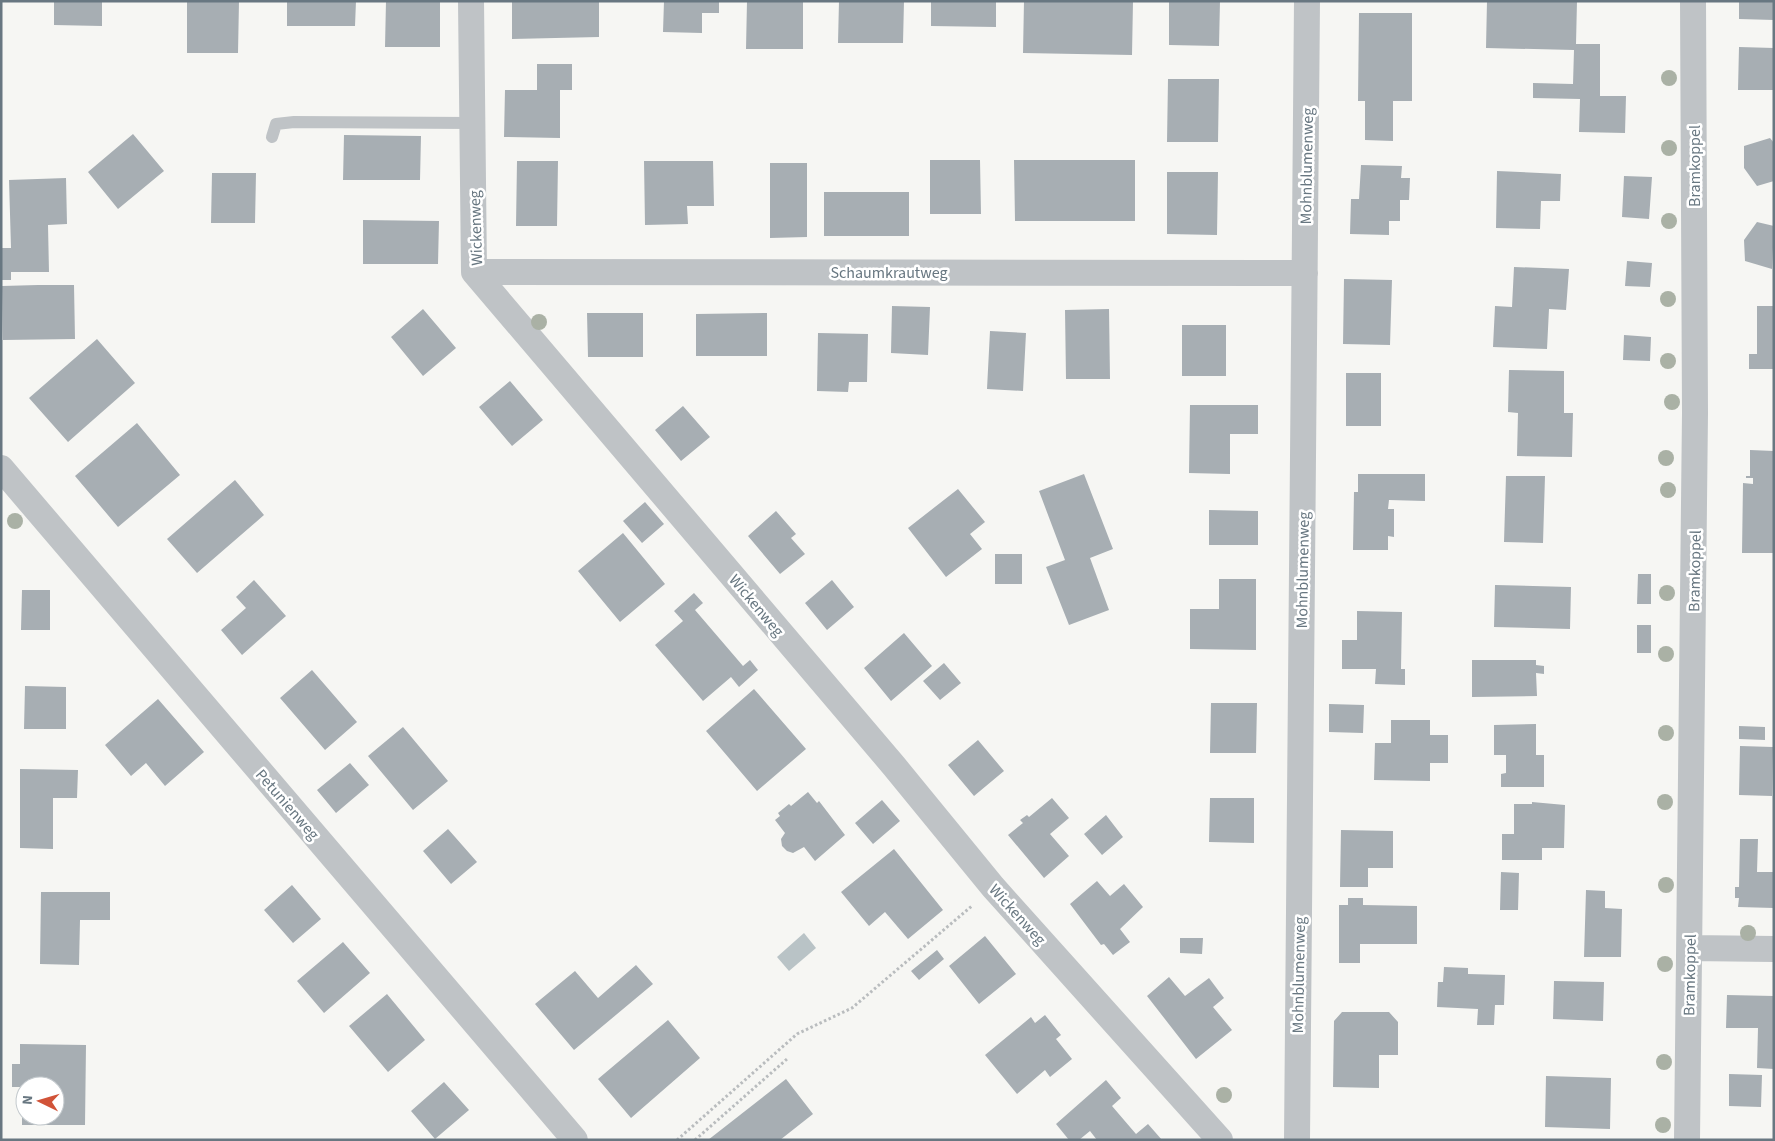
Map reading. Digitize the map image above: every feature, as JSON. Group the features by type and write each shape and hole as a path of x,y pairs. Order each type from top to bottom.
{"street":[{"name":"Wickenweg","path":"471,1 474,272 894,766 994,887 1220,1140"},
{"name":"Mohnblumenweg","path":"1297,1140 1307,1"},
{"name":"Bramkoppel","path":"1687,1140 1696,413 1693,1"},
{"name":"Schaumkrautweg","path":"474,272 1305,273"},
{"name":"Petunienweg","path":"1,468 576,1140"},
{"path":"1690,948 1774,949"}],"lane":[{"path":"272,137 276,124 294,122 472,124"}],"path":[{"path":"677,1140 797,1034 852,1008 994,887"},
{"path":"695,1140 787,1058"}],"shaded area":[{"path":"804,933 816,948 789,971 777,957"}],"building":[{"path":"54,1 102,1 102,26 54,25"},
{"path":"187,1 239,1 238,53 187,53"},
{"path":"287,1 356,1 355,26 287,26"},
{"path":"386,1 440,1 440,47 385,47"},
{"path":"512,1 599,1 599,37 512,39"},
{"path":"664,1 719,1 719,13 702,13 702,33 663,32"},
{"path":"747,1 803,1 803,49 746,49"},
{"path":"839,1 904,1 903,43 838,43"},
{"path":"931,1 996,1 996,27 931,26"},
{"path":"1024,1 1133,1 1132,55 1023,53"},
{"path":"1169,1 1220,1 1219,46 1169,45"},
{"path":"1487,1 1577,1 1576,44 1600,44 1600,96 1626,96 1625,133 1579,132 1580,99 1533,98 1533,83 1573,84 1574,50 1486,48"},
{"path":"1739,1 1774,1 1774,20 1739,19"},
{"path":"1359,13 1412,13 1412,101 1393,101 1393,141 1365,140 1365,101 1358,101"},
{"path":"1739,47 1774,48 1774,90 1738,90"},
{"path":"537,64 572,64 572,90 560,90 560,138 504,137 505,90 537,90"},
{"path":"1168,79 1219,79 1218,142 1167,142"},
{"path":"133,134 164,171 118,209 88,172"},
{"path":"344,135 421,136 420,180 343,180"},
{"path":"1770,138 1774,143 1774,181 1757,186 1744,168 1744,146"},
{"path":"930,160 980,160 981,214 930,214"},
{"path":"1014,160 1135,160 1135,221 1015,221"},
{"path":"517,161 558,161 557,226 516,226"},
{"path":"644,161 713,161 714,206 687,206 688,224 645,225"},
{"path":"770,163 807,163 807,237 770,238"},
{"path":"1361,165 1402,166 1401,178 1410,178 1409,200 1400,200 1400,221 1389,221 1389,235 1350,234 1351,199 1359,199"},
{"path":"1497,171 1561,174 1560,201 1541,201 1540,229 1496,228"},
{"path":"1167,172 1218,172 1217,235 1167,234"},
{"path":"212,173 256,173 255,223 211,223"},
{"path":"1624,176 1652,177 1649,219 1622,217"},
{"path":"66,178 67,224 48,225 49,272 11,272 11,280 1,280 1,248 11,248 9,180"},
{"path":"824,192 909,192 909,236 824,236"},
{"path":"363,220 439,221 438,264 363,264"},
{"path":"1757,222 1774,226 1772,269 1745,261 1744,240"},
{"path":"1627,261 1652,263 1650,287 1625,286"},
{"path":"1514,267 1569,269 1566,310 1549,309 1547,349 1493,347 1495,306 1512,307"},
{"path":"1344,279 1392,280 1390,345 1343,344"},
{"path":"74,285 75,339 3,340 2,286"},
{"path":"892,306 930,307 928,355 891,353"},
{"path":"1757,306 1774,306 1774,369 1749,369 1749,354 1757,354"},
{"path":"423,309 456,348 423,376 391,337"},
{"path":"1109,309 1110,379 1066,379 1065,310"},
{"path":"587,313 643,313 643,357 588,357"},
{"path":"767,313 767,356 696,356 696,314"},
{"path":"1182,325 1226,325 1226,376 1182,376"},
{"path":"990,331 1026,333 1023,391 987,389"},
{"path":"818,333 868,334 867,382 849,382 848,392 817,391"},
{"path":"1624,335 1651,337 1650,361 1623,360"},
{"path":"97,339 135,383 68,442 29,398"},
{"path":"1509,370 1564,371 1564,413 1573,413 1572,457 1517,456 1518,413 1508,412"},
{"path":"1346,373 1381,373 1381,426 1346,426"},
{"path":"510,381 543,420 512,446 479,407"},
{"path":"1190,405 1258,405 1258,434 1230,434 1230,474 1189,473"},
{"path":"683,406 710,437 681,461 655,430"},
{"path":"137,423 180,475 118,527 75,476"},
{"path":"1750,450 1774,451 1774,553 1742,553 1743,483 1753,484 1753,478 1746,478 1746,476 1750,476"},
{"path":"1084,474 1113,549 1090,558 1109,610 1069,625 1046,567 1065,560 1039,491"},
{"path":"1358,474 1425,474 1425,501 1389,500 1388,509 1394,509 1394,537 1388,536 1388,550 1353,550 1354,492 1358,492"},
{"path":"1506,476 1545,476 1543,543 1504,542"},
{"path":"235,480 264,515 197,573 167,539"},
{"path":"958,489 985,522 970,534 982,549 946,577 908,528"},
{"path":"645,502 664,524 642,543 623,521"},
{"path":"1209,510 1258,511 1258,545 1209,545"},
{"path":"776,511 796,534 791,538 805,554 780,574 748,536"},
{"path":"623,533 665,584 620,622 578,571"},
{"path":"995,554 1022,554 1022,584 995,584"},
{"path":"1638,574 1651,574 1651,604 1637,604"},
{"path":"1219,579 1256,579 1256,650 1190,649 1190,609 1219,609"},
{"path":"254,580 286,616 242,655 221,630 246,608 236,597"},
{"path":"832,580 854,607 827,630 805,603"},
{"path":"1495,585 1571,587 1570,629 1494,627"},
{"path":"22,590 50,590 50,630 21,630"},
{"path":"694,593 703,603 695,610 743,666 750,660 758,670 739,687 731,677 703,701 655,645 683,621 674,611"},
{"path":"1357,611 1402,612 1401,669 1405,669 1405,685 1375,684 1376,669 1342,669 1342,640 1357,640"},
{"path":"1637,625 1651,625 1651,653 1637,653"},
{"path":"904,633 932,666 891,701 864,668"},
{"path":"1472,660 1536,660 1536,665 1544,666 1544,674 1536,673 1537,696 1472,697"},
{"path":"944,663 961,683 940,700 923,681"},
{"path":"312,670 357,722 325,750 280,698"},
{"path":"25,686 66,687 66,729 24,729"},
{"path":"754,689 806,749 757,791 706,731"},
{"path":"158,699 204,752 165,786 146,763 131,776 105,745"},
{"path":"1211,703 1257,703 1256,753 1210,753"},
{"path":"1329,704 1364,705 1363,733 1329,732"},
{"path":"1391,720 1430,720 1430,735 1448,735 1448,763 1430,763 1430,781 1374,780 1375,743 1391,743"},
{"path":"1536,724 1536,755 1544,755 1544,787 1501,787 1501,774 1506,773 1506,755 1494,755 1494,725"},
{"path":"1739,726 1765,727 1765,740 1739,739"},
{"path":"403,727 448,781 413,810 368,756"},
{"path":"978,740 1004,771 974,796 948,765"},
{"path":"1740,746 1773,747 1772,796 1739,795"},
{"path":"350,763 369,785 336,813 317,790"},
{"path":"20,769 78,770 77,798 53,798 53,849 20,848"},
{"path":"808,792 817,803 819,801 845,835 815,861 804,847 793,853 787,851 782,846 781,839 785,833 775,820 780,816 778,813 789,804 791,806"},
{"path":"1052,798 1069,818 1050,834 1069,856 1044,878 1008,835 1023,823 1020,820 1027,815 1029,817"},
{"path":"1210,798 1254,798 1254,843 1209,842"},
{"path":"882,800 900,821 873,844 855,823"},
{"path":"1532,802 1565,805 1564,848 1542,848 1542,860 1502,860 1502,834 1514,834 1514,804 1532,804"},
{"path":"1106,815 1123,837 1102,855 1084,834"},
{"path":"448,829 477,862 451,884 423,851"},
{"path":"1341,830 1393,831 1393,868 1368,868 1368,887 1340,887"},
{"path":"1740,839 1758,839 1757,872 1774,872 1774,908 1738,907 1739,898 1735,898 1735,887 1739,887"},
{"path":"894,849 943,910 908,939 885,912 869,926 841,892"},
{"path":"1501,872 1519,873 1518,910 1500,910"},
{"path":"1097,881 1110,896 1124,884 1143,907 1120,929 1130,942 1113,955 1104,944 1101,945 1070,904"},
{"path":"292,885 321,919 293,943 264,910"},
{"path":"1586,890 1605,891 1605,908 1622,909 1621,957 1584,957"},
{"path":"41,892 110,892 110,920 80,920 79,965 40,964"},
{"path":"1348,898 1363,898 1363,905 1417,906 1417,944 1360,944 1360,963 1339,963 1339,905 1348,905"},
{"path":"985,936 1016,974 979,1004 949,966"},
{"path":"1180,938 1203,938 1202,954 1180,953"},
{"path":"343,942 370,973 324,1013 297,981"},
{"path":"937,950 944,959 919,980 911,971"},
{"path":"636,965 653,984 574,1050 535,1004 575,971 598,998"},
{"path":"1444,967 1468,968 1468,974 1505,975 1504,1005 1495,1005 1494,1025 1477,1025 1478,1009 1437,1007 1438,982 1443,982"},
{"path":"1169,977 1185,996 1209,978 1224,998 1213,1007 1232,1030 1196,1059 1147,996"},
{"path":"1554,981 1604,982 1603,1021 1553,1019"},
{"path":"387,994 425,1040 388,1072 349,1026"},
{"path":"1727,995 1774,996 1774,1069 1757,1068 1758,1028 1726,1028"},
{"path":"1342,1012 1389,1012 1398,1022 1398,1055 1379,1055 1379,1088 1333,1087 1334,1021"},
{"path":"1045,1015 1061,1035 1056,1039 1072,1059 1050,1077 1045,1070 1017,1094 985,1055 1031,1017 1035,1023"},
{"path":"668,1020 700,1058 631,1118 598,1079"},
{"path":"20,1044 86,1045 85,1125 65,1125 65,1076 15,1076 15,1087 12,1087 12,1064 20,1064"},
{"path":"1729,1074 1762,1075 1761,1107 1729,1106"},
{"path":"1546,1076 1611,1078 1610,1129 1545,1127"},
{"path":"786,1079 813,1114 780,1140 708,1140"},
{"path":"1106,1080 1121,1098 1112,1106 1136,1134 1148,1124 1162,1140 1097,1140 1090,1131 1079,1140 1069,1140 1056,1124"},
{"path":"444,1082 469,1110 435,1139 411,1111"}]}
